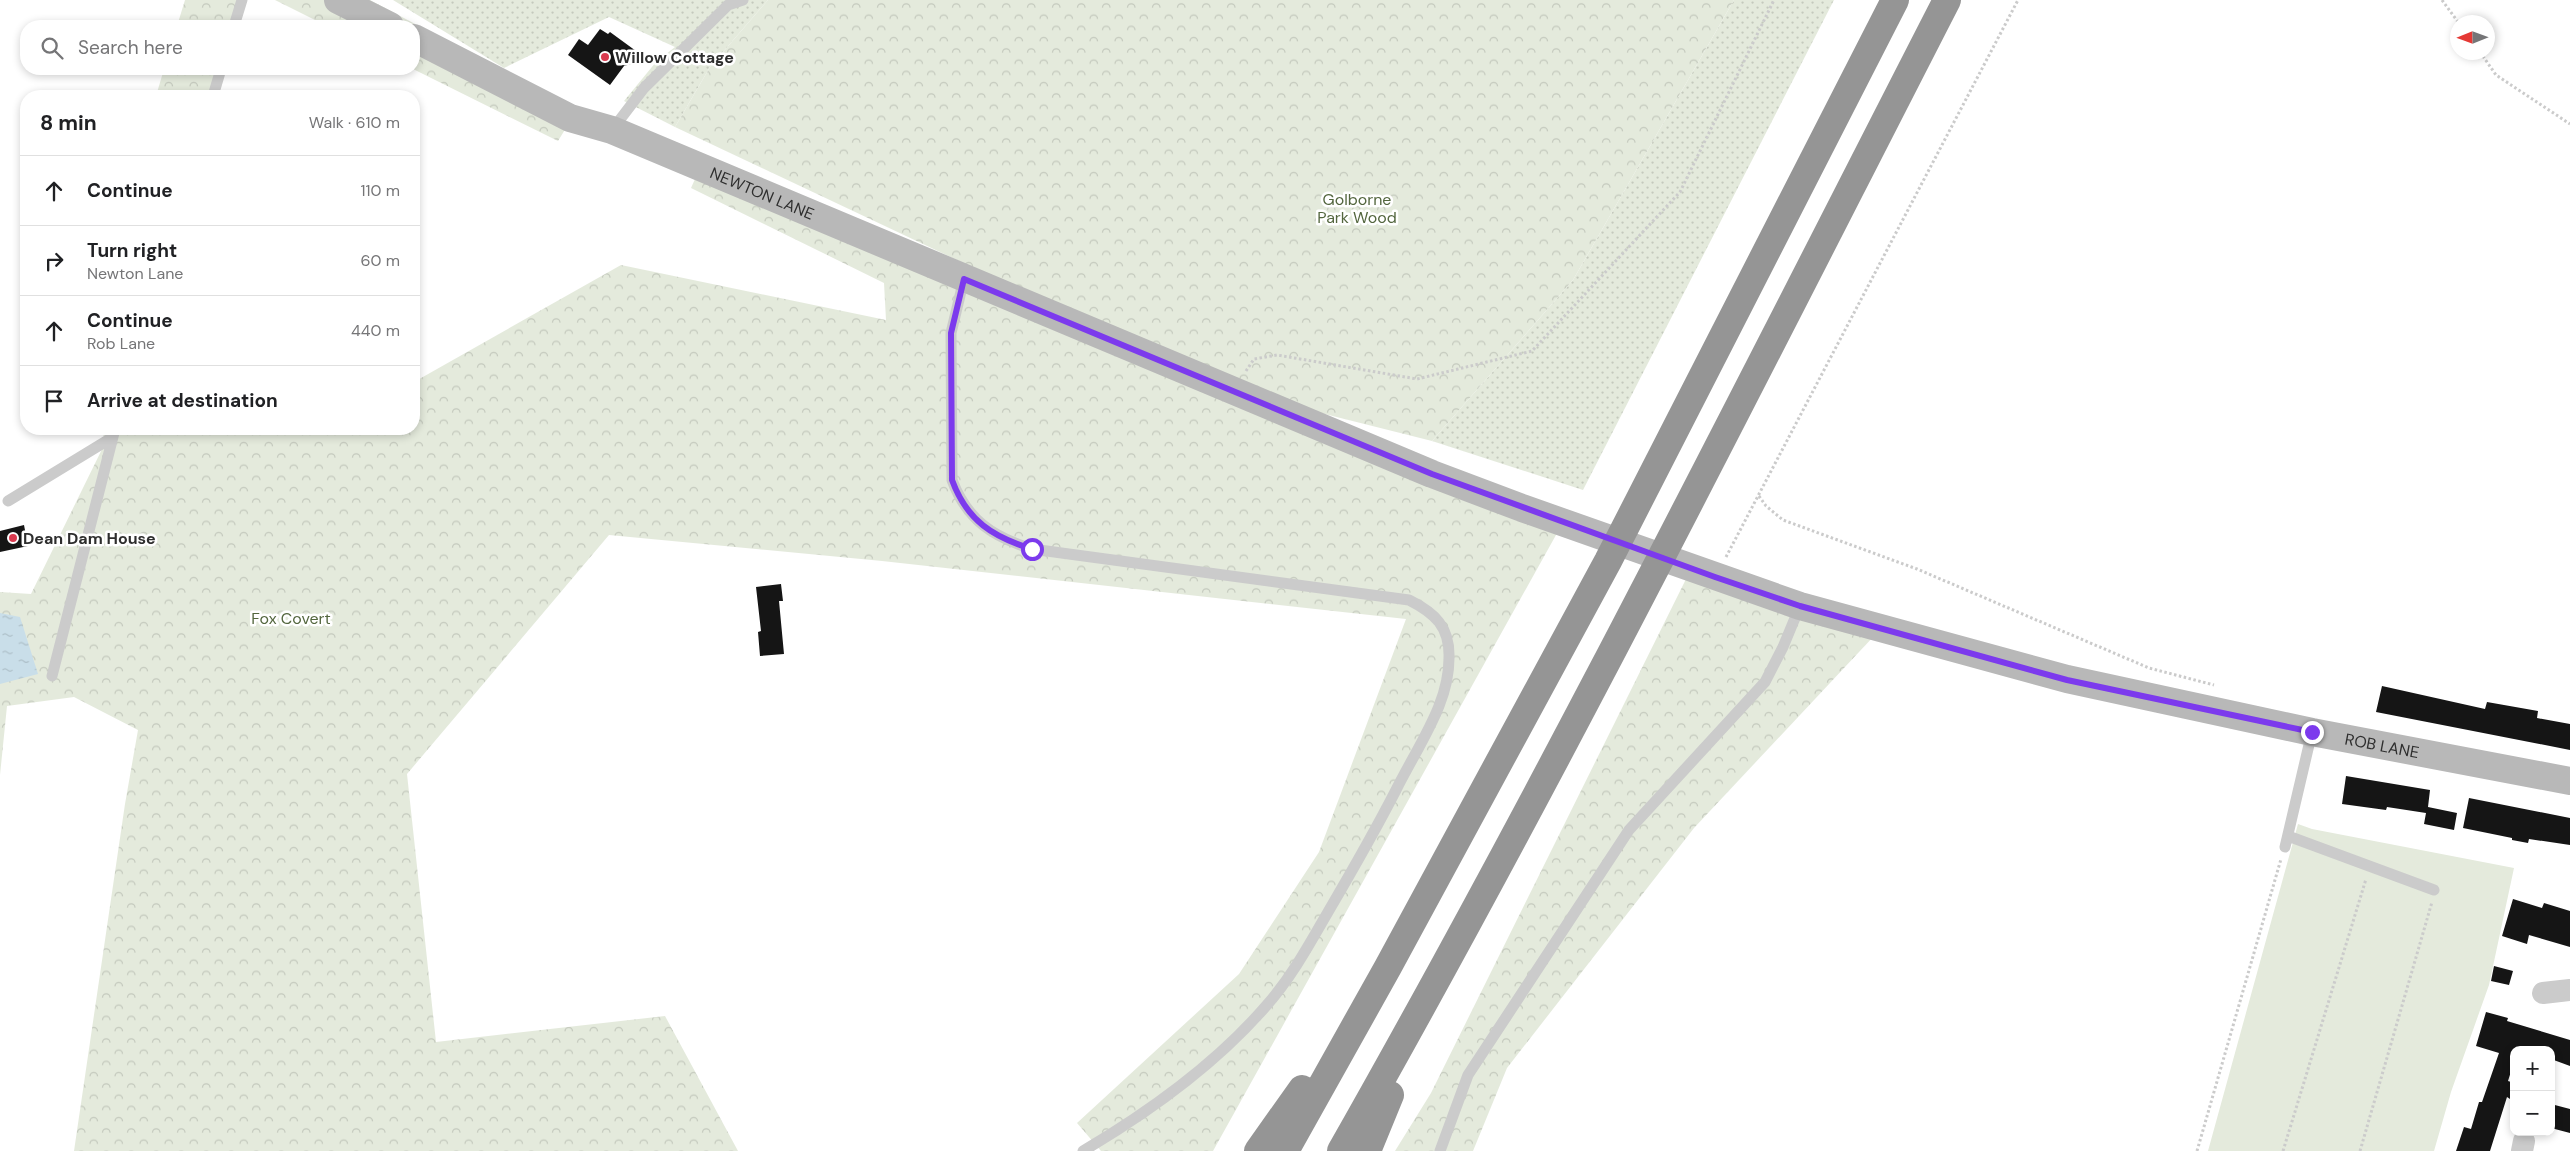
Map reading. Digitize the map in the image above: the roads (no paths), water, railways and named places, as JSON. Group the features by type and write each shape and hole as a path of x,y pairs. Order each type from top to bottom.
{"highway":[{"path":"1285,1151 1388,967 1608,562 1895,0"},
{"path":"1341,1151 1434,987 1670,541 1947,0"},
{"path":"1258,1151 1388,967"},
{"path":"1367,1151 1434,987"}],"street":[{"path":"338,0 378,20"},
{"name":"NEWTON LANE","path":"420,41 570,118 612,130 964,279 1116,341"},
{"name":"ROB LANE","path":"1116,341 1432,474 1800,606 2067,680 2312,732 2570,781"},
{"path":"2543,993 2570,990"}],"lane":[{"path":"236,20 242,0"},
{"path":"612,130 644,88 728,5 743,0"},
{"path":"215,90 219,75"},
{"path":"964,279 951,333 952,480 960,501 974,518 994,534 1032,549 1409,600 1425,608 1438,618 1446,633 1449,656 1447,681 1439,706 1371,838 1296,967 1266,1006 1223,1050 1187,1080 1122,1128 1082,1151"},
{"path":"8,501 111,435"},
{"path":"52,676 113,435"},
{"path":"1440,1151 1468,1075 1629,830 1765,682 1784,647 1800,606"},
{"path":"2312,732 2286,841 2369,866 2434,890"}],"water":[{"path":"0,613 20,617 38,674 0,684"}],"place":[{"name":"Willow Cottage","path":"605,57"},
{"name":"Dean Dam House","path":"13,538"}],"park label":[{"name":"Golborne Park Wood","path":"1357,208"},
{"name":"Fox Covert","path":"291,618"}]}
